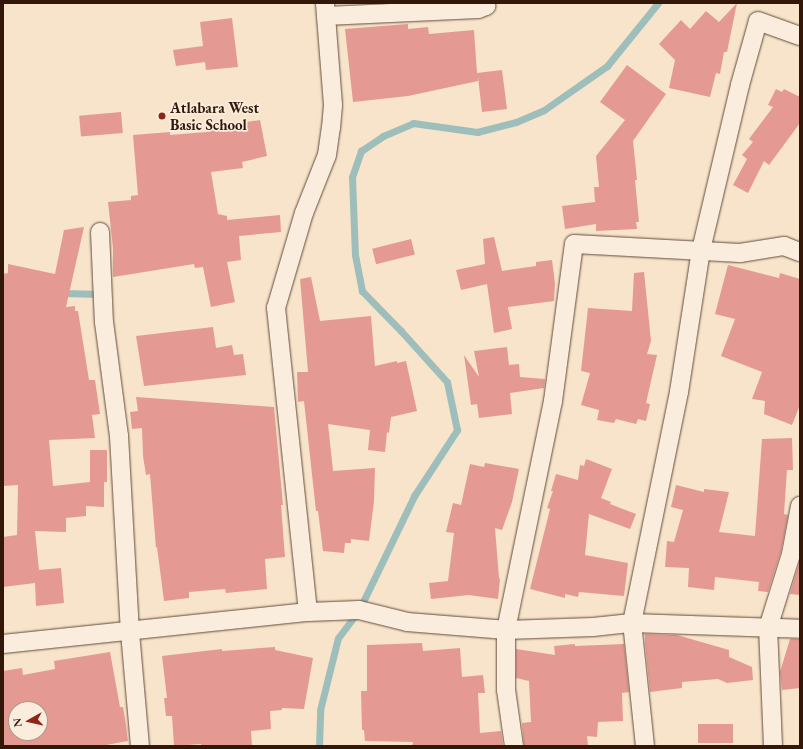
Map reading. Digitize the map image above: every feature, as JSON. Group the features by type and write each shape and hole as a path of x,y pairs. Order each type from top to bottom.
{"street":[{"path":"308,612 276,308 304,213 327,155 333,105 326,9 478,9 486,6 486,3"},
{"path":"645,746 632,623 679,392 701,250 740,85 758,21 800,36"},
{"path":"100,232 104,322 119,436 130,632 140,746"},
{"path":"514,746 506,690 506,630 553,401 574,244 740,253 784,246 800,252"},
{"path":"773,746 768,628 791,554 800,506"},
{"path":"3,644 130,632 308,612 359,610 407,622 506,630 593,627 632,623 800,629"}],"building":[{"path":"737,3 727,52 724,52 720,74 716,73 710,97 669,88 675,60 659,44 681,20 690,29 706,11 719,22"},
{"path":"232,18 238,67 206,70 205,62 176,66 173,50 203,46 200,22"},
{"path":"408,24 408,29 428,27 429,34 474,30 477,73 502,70 507,109 482,112 478,77 478,81 408,96 353,102 345,29"},
{"path":"627,65 666,94 633,141 639,222 636,222 637,229 596,231 596,224 565,229 562,206 595,202 594,187 599,187 596,156 625,120 600,102"},
{"path":"776,89 782,92 784,89 800,97 800,123 769,165 764,161 748,193 733,185 747,159 742,155 753,142 749,139 773,107 768,105"},
{"path":"121,112 123,133 81,137 79,116"},
{"path":"260,120 267,156 242,162 243,168 211,172 218,214 227,216 227,220 280,215 281,232 239,236 241,260 227,262 235,302 211,307 203,267 195,268 194,264 113,277 113,248 108,202 131,200 131,196 138,195 133,135 170,132 170,135 207,132 207,128"},
{"path":"84,227 66,307 75,306 75,311 78,311 89,380 95,380 100,414 92,415 95,438 49,440 53,486 90,482 90,450 107,450 107,482 104,482 104,507 86,506 86,516 66,518 66,532 35,531 39,570 61,568 64,603 36,606 35,583 3,587 3,537 17,535 18,485 3,486 3,274 8,273 8,264 55,274 64,230"},
{"path":"494,237 502,271 536,266 536,262 552,260 555,283 554,301 508,307 512,329 494,333 487,284 461,290 456,270 485,264 483,239"},
{"path":"411,239 415,255 376,264 372,249"},
{"path":"728,265 779,278 780,273 800,279 800,405 792,425 764,414 765,401 752,399 762,372 721,356 735,319 715,314"},
{"path":"644,272 651,341 647,354 657,355 646,403 650,404 646,421 638,419 636,424 616,419 614,423 597,420 599,410 581,405 590,373 581,371 588,308 632,311 634,273"},
{"path":"311,277 320,321 371,316 375,366 397,361 397,363 406,361 417,411 391,417 389,433 387,432 385,452 368,450 370,430 328,424 333,471 375,468 374,501 369,541 351,539 351,543 345,543 344,553 323,551 318,511 316,511 304,401 298,402 297,372 308,372 300,279"},
{"path":"213,327 216,348 232,345 234,355 243,354 246,375 144,386 136,336"},
{"path":"507,347 509,365 519,364 520,377 545,379 544,388 510,393 512,414 479,418 477,404 471,405 464,355 479,377 474,351"},
{"path":"136,397 274,407 283,505 281,505 285,557 265,559 267,589 226,593 225,589 189,592 189,598 164,601 157,547 156,548 150,474 146,475 143,456 142,428 132,429 130,412 138,411"},
{"path":"792,438 793,470 787,470 784,514 788,515 781,551 768,592 758,591 759,582 715,577 714,590 688,587 689,568 665,567 667,541 674,542 683,510 671,507 676,485 704,492 704,489 729,492 719,532 755,536 762,439"},
{"path":"586,459 612,469 601,498 611,502 610,504 636,514 630,529 589,514 585,555 628,563 624,596 579,592 578,597 565,594 565,598 530,589 550,509 547,508 553,491 551,491 556,474 578,480 580,465 584,466"},
{"path":"485,463 519,469 512,502 502,530 495,528 500,579 498,599 469,595 431,599 429,583 448,581 454,533 446,532 453,503 461,505 470,464 484,467"},
{"path":"800,560 800,595 790,594"},
{"path":"645,634 677,635 729,650 729,657 752,667 753,680 727,683 718,679 682,682 682,688 650,692"},
{"path":"790,639 800,639 800,688 782,690 780,672"},
{"path":"422,643 423,651 460,648 462,677 483,675 485,693 478,693 480,733 501,731 503,746 412,746 413,742 365,741 364,730 362,730 361,691 367,691 367,645"},
{"path":"575,644 575,646 624,644 629,692 622,693 623,721 598,722 597,737 587,736 588,746 524,746 522,723 531,722 529,681 516,678 516,649 555,655 554,646"},
{"path":"275,647 275,650 313,658 304,709 282,708 282,710 270,711 271,729 251,731 252,746 201,746 201,744 174,746 172,716 166,716 164,698 167,698 162,656 222,649 222,651"},
{"path":"110,652 120,707 123,707 128,741 101,746 3,746 3,671 22,668 23,675 55,669 54,661"},
{"path":"698,724 733,724 733,743 698,743"}],"waterway":[{"path":"319,746 320,710 338,638 359,610 414,496 457,430 447,382 362,291 355,255 352,177 361,151 383,136 413,123 477,132 516,122 544,110 607,66 658,3"},
{"path":"61,293 102,294"}],"place":[{"name":"Atlabara West Basic School","path":"162,116"}]}
